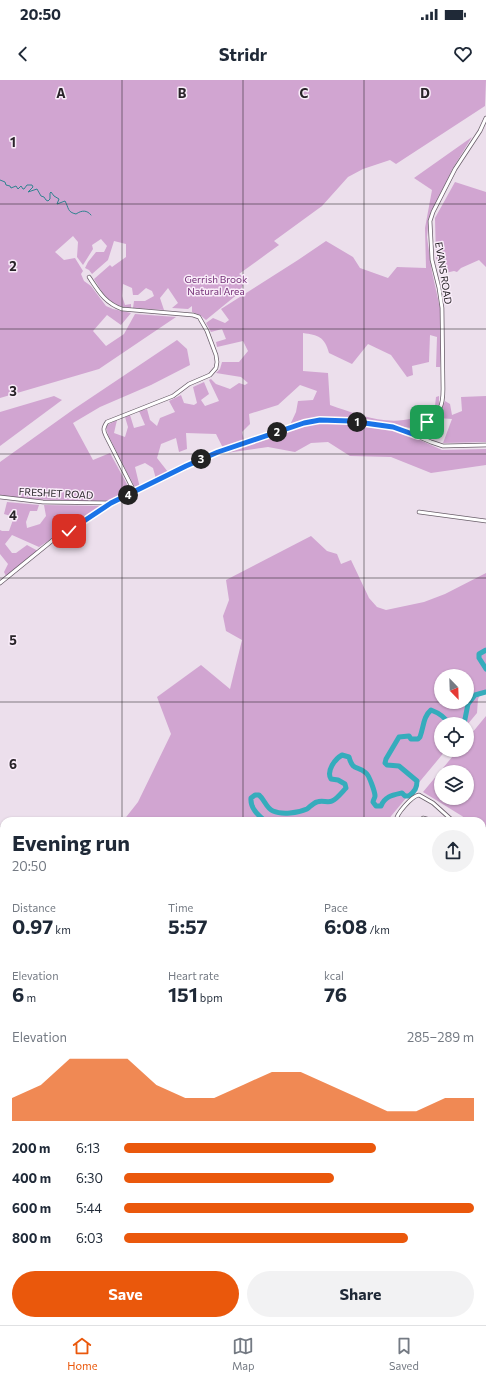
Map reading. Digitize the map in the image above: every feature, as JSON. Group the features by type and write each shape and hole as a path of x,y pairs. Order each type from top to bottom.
{"street":[{"name":"EVANS ROAD","path":"418,436 422,426 439,410 442,401 443,389 442,308 432,260 430,234 431,218 455,169 486,118"},
{"path":"89,278 103,297 113,306 122,309 193,315 199,317 205,325 216,355 216,368 210,375 195,381 173,396 107,422 103,430 134,491"},
{"path":"0,583 53,540 111,503 194,462 304,423 320,420 350,421 393,427 443,446 486,445"},
{"name":"FRESHET ROAD","path":"0,497 50,502 111,503"},
{"path":"419,512 486,521"},
{"path":"398,817 413,797 417,795 422,796 448,817"}],"green space":[{"name":"Gerrish Brook Natural Area","path":"0,80 486,80 485,106 396,164 390,160 363,169 348,177 322,206 274,241 279,245 239,274 246,279 239,293 206,320 200,315 192,312 192,306 188,309 172,308 178,303 168,288 160,298 164,310 133,308 134,301 145,301 154,296 152,291 146,288 138,295 133,295 132,288 123,284 122,296 125,305 131,304 131,308 117,305 112,302 104,295 94,279 110,265 112,267 126,257 126,244 114,241 108,260 92,274 85,268 88,262 96,252 104,252 107,246 101,239 92,245 93,249 83,265 77,257 78,242 73,236 55,252 64,260 75,258 83,271 81,274 84,281 91,286 106,306 131,313 121,325 107,315 93,331 106,346 124,334 135,314 176,317 99,369 0,398"},
{"path":"472,137 453,168 429,217 427,237 432,272 440,308 440,367 436,367 437,337 430,335 429,362 412,366 413,375 407,377 391,355 368,344 352,364 329,353 323,340 317,336 303,333 303,371 328,373 330,405 371,418 392,421 419,416 435,406 436,397 439,396 439,407 436,413 418,427 411,428 333,418 304,421 290,425 296,412 298,401 313,400 317,391 300,385 278,405 249,414 250,424 242,432 244,440 223,448 216,434 186,433 187,449 179,452 176,438 161,444 157,458 168,472 156,479 153,468 145,463 135,467 140,488 134,486 108,435 106,427 109,424 117,420 114,433 125,437 128,427 125,417 130,415 134,428 145,425 139,411 147,409 150,420 157,426 160,418 175,412 169,401 181,395 184,403 194,405 197,403 193,387 204,382 209,394 201,400 205,406 219,401 209,380 211,379 216,384 230,389 239,383 245,385 248,383 241,377 216,373 220,369 222,362 239,362 248,351 243,341 217,347 216,342 226,339 222,329 211,332 206,323 213,318 225,323 229,320 221,309 326,241 353,257 360,268 388,278 397,267 426,268 425,228 432,190 414,178"},
{"path":"455,182 486,192 486,267 479,260 461,268 457,272 454,271 441,274 436,258 435,218"},
{"path":"177,340 187,349 190,365 151,385 100,407 73,423 93,460 110,453 129,488 127,493 109,502 24,499 0,496 0,462 74,409"},
{"path":"54,396 62,400 0,446 0,412"},
{"path":"486,396 486,442 443,443 452,419 438,418 445,401 450,404 452,415 462,411 461,397"},
{"path":"334,422 393,428 442,450 486,449 486,465 431,473 391,457 350,456 328,442 311,443 295,452 268,447 226,453 305,425"},
{"path":"7,502 39,505 37,511 30,511 26,522 27,528 40,524 46,516 44,505 102,506 39,547 12,535 5,544 12,553 16,553 27,545 38,551 6,576 4,572 8,564 0,554 0,530 9,531 14,517 4,514"},
{"path":"311,536 327,551 337,554 341,564 351,560 369,598 377,607 386,610 424,602 445,594 486,573 486,694 480,695 478,699 477,713 474,717 434,717 434,757 440,757 390,817 126,817 138,802 171,734 157,697 201,665 230,689 242,640 226,631 223,616 229,600 226,580"},
{"path":"486,716 486,817 463,817 444,805 474,805 474,765 446,765 452,757 474,757 474,731"},
{"path":"434,779 434,799 423,792"}],"waterway":[{"path":"0,180 5,182 6,185 10,186 11,188 16,186 18,189 21,186 24,189 27,185 32,185 33,187 28,192 37,189 41,196 48,201 50,199 51,192 59,199 57,204 65,201 71,212 76,214 84,211 91,215"},
{"path":"486,650 479,654 479,658 486,669"},
{"path":"465,717 468,704 475,695 486,692"},
{"path":"260,817 253,808 251,802 251,798 255,795 259,795 271,810 285,813 307,809 313,804 321,801 330,802 334,800 346,788 345,784 338,780 331,779 330,776 330,769 334,762 342,755 349,757 354,767 367,774 374,791 375,796 373,802 376,806 381,806 385,800 392,795 402,793 405,796 409,796 413,793 417,786 417,781 399,766 387,765 385,763 386,759 399,737 409,736 411,739 418,739 420,737 425,719 431,710 437,712 443,717"}],"route":[{"path":"69,531 111,503 162,477 218,452 256,440 292,426 320,420 350,421 393,427 418,436 422,426 427,422"}]}
